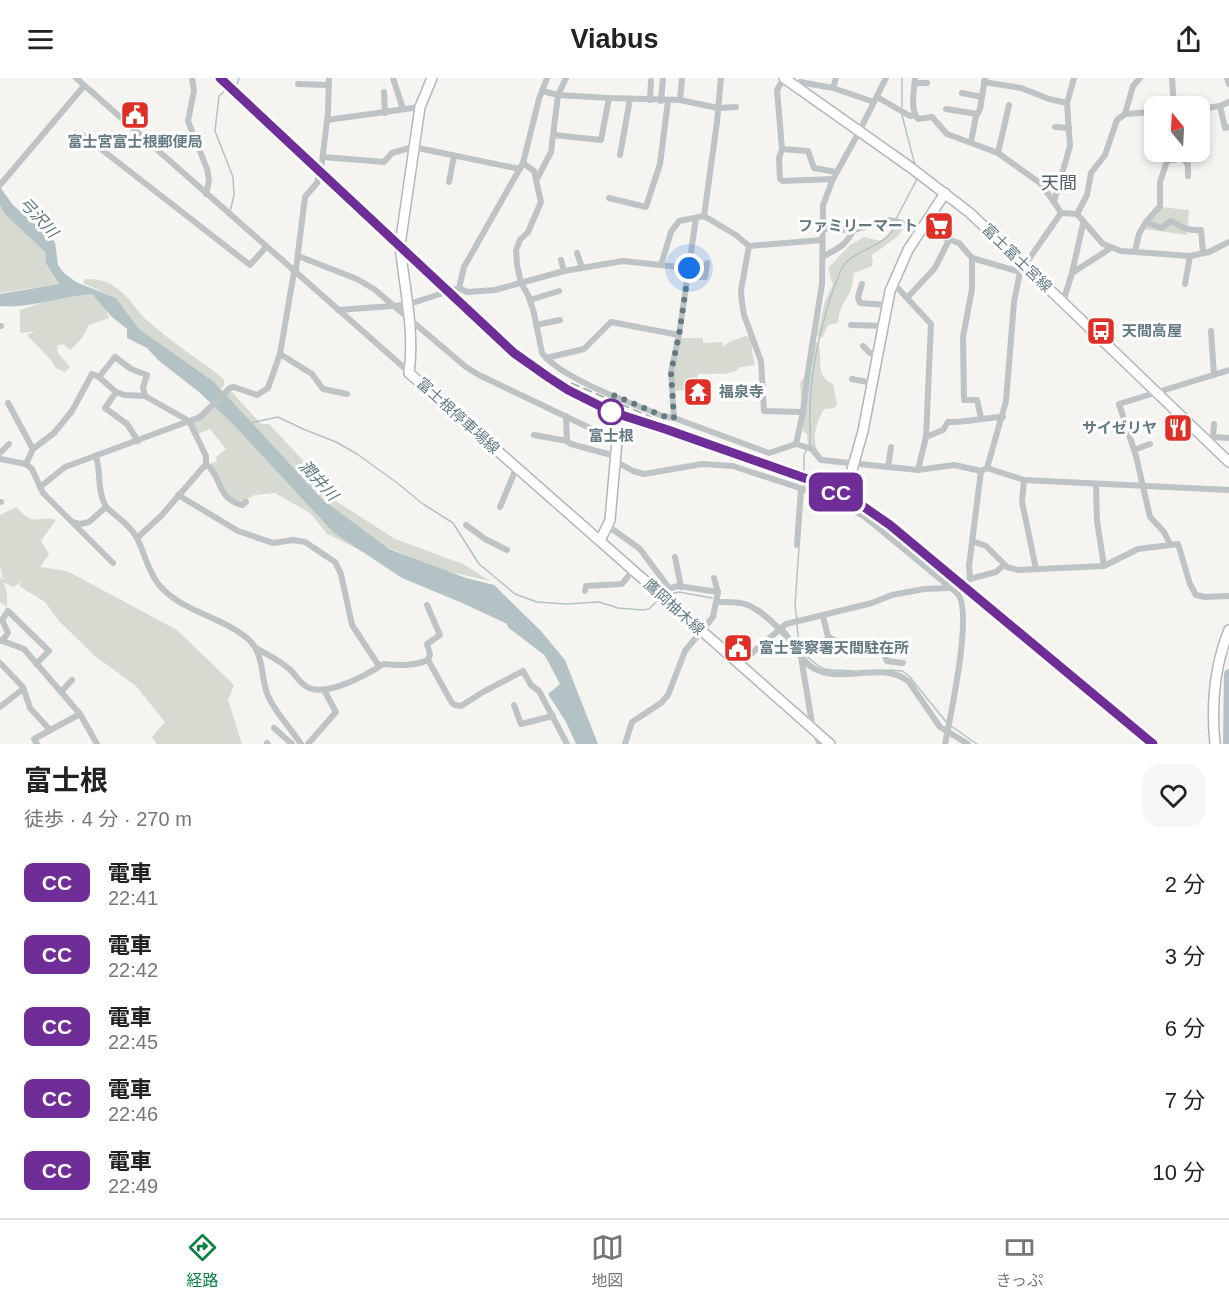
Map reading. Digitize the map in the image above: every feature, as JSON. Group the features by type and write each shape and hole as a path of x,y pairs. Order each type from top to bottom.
{"main road":[{"name":"富士根停車場線","path":"432,78 420,107 400,245 401,305 410,321 410,373 600,541"},
{"name":"富士富士宮線","path":"784,78 910,167 970,213 1022,268 1063,302 1156,391 1210,438 1229,462"},
{"path":"842,505 863,431 893,283 899,268 945,193"},
{"path":"600,541 608,526 617,441"},
{"name":"鷹岡柚木線","path":"600,541 830,744"},
{"path":"1215,744 1213,694 1216,673 1229,630"}],"street":[{"path":"76,78 410,373"},
{"path":"192,78 194,91 188,122 207,169 209,181 206,194"},
{"path":"393,78 403,109"},
{"path":"459,288 464,267 522,166 547,78"},
{"path":"537,179 551,152 558,95 566,78"},
{"path":"609,198 646,207 660,164 664,101 663,78"},
{"path":"680,100 682,78"},
{"path":"704,216 721,78"},
{"path":"784,78 777,90 782,149 779,158 780,179 783,181 834,175"},
{"path":"833,88 836,78"},
{"path":"799,445 822,284 823,205 834,175 860,132 886,78"},
{"path":"1020,87 1023,78"},
{"path":"1054,202 1070,146 1067,103 1074,78"},
{"path":"1125,114 1133,86 1140,78"},
{"path":"1172,78 1173,96"},
{"path":"1227,78 1229,84"},
{"path":"927,83 915,80 915,115 918,119 932,117 947,134 998,153 1040,183 1061,213"},
{"path":"971,142 985,80 1020,87 1049,99 1067,103"},
{"path":"40,487 65,467 200,417 230,388 234,387 257,395 268,388 280,354 296,269 305,197 317,183 323,157 327,120 328,81 298,84"},
{"path":"650,100 651,81"},
{"path":"795,86 800,82 833,88 875,99 898,108 910,116 915,115"},
{"path":"2,182 84,86"},
{"path":"542,91 558,95 680,100 718,108 736,107"},
{"path":"384,92 385,113"},
{"path":"962,93 982,97"},
{"path":"554,135 601,140 609,98"},
{"path":"620,155 630,99"},
{"path":"1210,108 1229,102"},
{"path":"998,153 1009,105"},
{"path":"1220,106 1225,128 1229,127"},
{"path":"327,120 420,107"},
{"path":"946,109 976,114"},
{"path":"1077,214 1087,195 1091,173 1105,155 1117,120 1125,114 1144,113"},
{"path":"1055,127 1069,128"},
{"path":"82,135 250,265 266,247"},
{"path":"323,157 384,162 392,153 413,147 454,156 522,166 534,171 541,202 528,232 520,240 516,250 521,283 530,300 542,353 546,358 594,387 663,416 769,453 799,445 812,449 821,460 918,470 954,465 984,469 1024,480 1229,490"},
{"path":"782,149 808,151 814,168 834,175"},
{"path":"449,182 454,156"},
{"path":"1135,251 1139,234 1160,206 1160,182 1167,162"},
{"path":"1186,162 1188,176"},
{"path":"1061,213 1077,214"},
{"path":"970,579 972,541 984,469 1003,417 1008,387 1014,302 1022,268 1061,213"},
{"path":"1077,214 1083,224 1103,244 1120,251 1190,256 1229,242"},
{"path":"661,265 671,232 679,221 704,216 749,246 822,240"},
{"path":"674,418 671,372 679,335 696,218"},
{"path":"823,229 853,230 889,220 959,243 972,258 1022,268"},
{"path":"1146,222 1161,228 1171,221 1179,227 1192,231 1201,230 1203,253"},
{"path":"1063,302 1083,224"},
{"path":"824,256 844,246 853,230"},
{"path":"907,298 935,268 949,240"},
{"path":"749,246 741,290 742,303 761,362 764,411 803,412"},
{"path":"1072,273 1112,248"},
{"path":"577,253 582,268"},
{"path":"298,256 357,279 401,305"},
{"path":"1185,284 1190,256"},
{"path":"972,258 972,289 963,337 964,400 977,400 981,418"},
{"path":"561,260 564,271"},
{"path":"338,310 401,305 459,288 466,292 495,290 564,271 623,261 689,268"},
{"path":"688,277 705,277 707,263"},
{"path":"893,283 931,324 926,437 918,470"},
{"path":"862,284 858,297 860,303 887,305"},
{"path":"530,300 559,291"},
{"path":"536,325 560,320"},
{"path":"410,321 479,375 617,441"},
{"path":"546,358 584,349 610,322 679,335"},
{"path":"851,325 884,326"},
{"path":"1211,332 1214,375"},
{"path":"863,346 870,353 878,355"},
{"path":"280,354 312,374 323,389 347,394"},
{"path":"99,377 115,357 131,369 147,375 143,387 146,396"},
{"path":"1170,544 1164,532 1150,517 1134,450 1119,404 1229,370"},
{"path":"26,464 33,448 54,433 72,411 92,375 99,377 116,392 146,396 189,421 206,456 206,464 161,516 137,538"},
{"path":"852,379 872,383"},
{"path":"116,392 105,408 127,424 138,441"},
{"path":"8,403 33,448"},
{"path":"566,416 567,441"},
{"path":"926,437 943,430 948,422 1003,417"},
{"path":"1214,424 1210,438 1229,438"},
{"path":"534,435 567,441 615,459 633,471 644,474 702,464 726,465 801,489 842,505 865,518 962,597 963,640 945,744"},
{"path":"0,453 9,444"},
{"path":"1134,450 1150,444"},
{"path":"888,467 891,447"},
{"path":"96,456 100,470 101,493 106,507 137,538 148,567 159,584 184,606 206,614 248,639 256,648 290,670 303,685 324,690 369,674 383,664 417,665 428,660 430,654 427,644 440,635 427,605"},
{"path":"0,459 26,464 32,469 40,487 113,563"},
{"path":"206,464 214,471 225,497 242,505 246,502"},
{"path":"500,507 516,469"},
{"path":"1024,480 1022,502 1036,569"},
{"path":"1096,484 1097,521 1104,566"},
{"path":"797,545 801,489"},
{"path":"178,495 238,531 273,543 293,540 305,542 335,562 342,574 352,625 379,666"},
{"path":"72,522 80,524 89,522 106,507"},
{"path":"466,525 485,539 507,550"},
{"path":"608,526 640,549 669,588"},
{"path":"972,541 986,546 1004,565 1018,570 1104,566 1138,549 1178,544 1190,584 1196,594 1205,597 1229,596"},
{"path":"675,557 681,587"},
{"path":"957,593 970,579 996,572 1004,565"},
{"path":"585,591 586,586 621,584 633,570"},
{"path":"625,744 632,722 661,703 668,695 685,651 713,617 718,592 714,579"},
{"path":"660,594 669,588 681,587 718,592"},
{"path":"739,664 786,624 872,603 892,595 924,589 950,588"},
{"path":"716,602 749,605 779,630 813,669 844,674 885,672 903,677 909,682 929,714 947,731 968,744"},
{"path":"36,663 49,651 8,611 2,620 8,633 1,641 24,649 36,663 80,714 97,744"},
{"path":"823,616 828,637 841,643 882,649 887,661 903,663"},
{"path":"256,648 270,699 301,744"},
{"path":"800,654 805,672 813,729 820,744"},
{"path":"428,660 455,705 461,706 523,671 531,685 539,691 553,716 564,744"},
{"path":"0,663 23,689 30,708 50,730"},
{"path":"61,692 72,680"},
{"path":"0,707 23,689"},
{"path":"308,744 336,712 324,690"},
{"path":"514,705 521,724 553,716"},
{"path":"37,744 34,739 80,714"},
{"path":"274,728 292,744"}],"shaded area":[{"path":"0,187 13,205 55,242 58,265 64,273 76,282 116,298 139,329 214,382 323,500 389,549 466,578 494,585 541,631 565,660 598,744 576,744 566,722 548,694 560,684 535,637 402,578 334,533 233,424 147,348 127,338 127,329 111,316 92,294 22,306 0,306 0,294 59,284 46,264 45,252 5,214 0,206"},
{"path":"0,207 45,252 46,265 59,284 0,293"},
{"path":"1161,207 1189,210 1187,235 1145,229"},
{"path":"898,224 905,227 898,236 871,256 872,266 854,273 852,287 841,308 838,323 828,325 822,338 817,336 825,301 833,285 828,268 850,245 864,237 880,241 889,236"},
{"path":"85,279 103,281 118,289 156,328 219,375 224,380 221,389 139,329 116,298 83,283"},
{"path":"91,293 105,307 109,318 89,325 82,338 70,350 63,344 57,346 58,353 70,367 65,372 56,368 27,335 35,331 20,333 20,310 65,295"},
{"path":"745,336 749,337 752,342 755,365 740,367 727,373 698,374 696,389 674,391 673,372 680,338 703,338 703,343 723,342 723,347"},
{"path":"817,342 821,371 823,376 833,384 837,404 835,408 824,409 819,419 815,435 818,451 808,447 807,434 803,431 800,382 812,370 809,343 813,345"},
{"path":"231,391 261,424 269,424 313,471 336,501 395,539 463,564 490,581 446,571 386,547 366,553 327,534 310,513 275,493 255,495 243,501 229,498 207,465 217,461 216,457 226,449 210,429 195,435 189,421 202,417"},
{"path":"16,507 32,519 56,520 41,541 49,554 40,567 67,571 177,630 234,685 228,700 242,744 157,744 152,737 165,722 136,686 95,656 59,621 45,602 19,586 22,582 13,587 3,582 7,593 7,607 0,602 0,577 3,580 0,565 0,515"}],"waterway":[{"path":"234,85 238,83 239,78"},
{"path":"902,78 902,107"},
{"path":"227,89 219,96 215,131 233,177 234,195 230,212"},
{"path":"902,115 915,165"},
{"path":"896,219 917,179"},
{"path":"810,445 813,371 824,318 835,285 846,263 886,238 895,223"},
{"path":"250,423 278,417 336,442 357,454 423,504 453,523 479,564 515,594 537,602 567,604 599,602 618,608 643,610 649,609 659,599"},
{"path":"804,486 804,455 807,449"},
{"path":"797,620 795,606 799,547"},
{"path":"666,595 679,592 712,598"},
{"path":"759,608 780,626"},
{"name":"潤井川","path":"512,624 550,653"},
{"path":"797,625 799,645"},
{"path":"784,629 820,667 828,670 854,671"},
{"path":"889,670 902,671 909,676 947,723"},
{"path":"1228,744 1229,674"},
{"path":"951,726 977,744"}],"railway":[{"path":"220,78 514,353 568,390 612,413 665,429 813,481 854,500 890,525 1153,744"},
{"path":"571,383 651,417"}],"train":[{"name":"CC","path":"220,78 514,353 568,390 612,412 813,481 854,500 890,525 1153,744"}],"place":[{"name":"富士宮富士根郵便局","path":"135,115"},
{"name":"ファミリーマート","path":"939,226"},
{"name":"天間高屋","path":"1101,331"},
{"name":"福泉寺","path":"698,392"},
{"name":"富士根","path":"611,412"},
{"name":"サイゼリヤ","path":"1178,428"},
{"name":"富士警察署天間駐在所","path":"738,648"}],"district":[{"name":"天間","path":"1059,183"}],"route":[{"path":"611,412 611,394 663,416 674,418 671,372 689,268"}],"water label":[{"name":"弓沢川","path":"39,217"}]}
